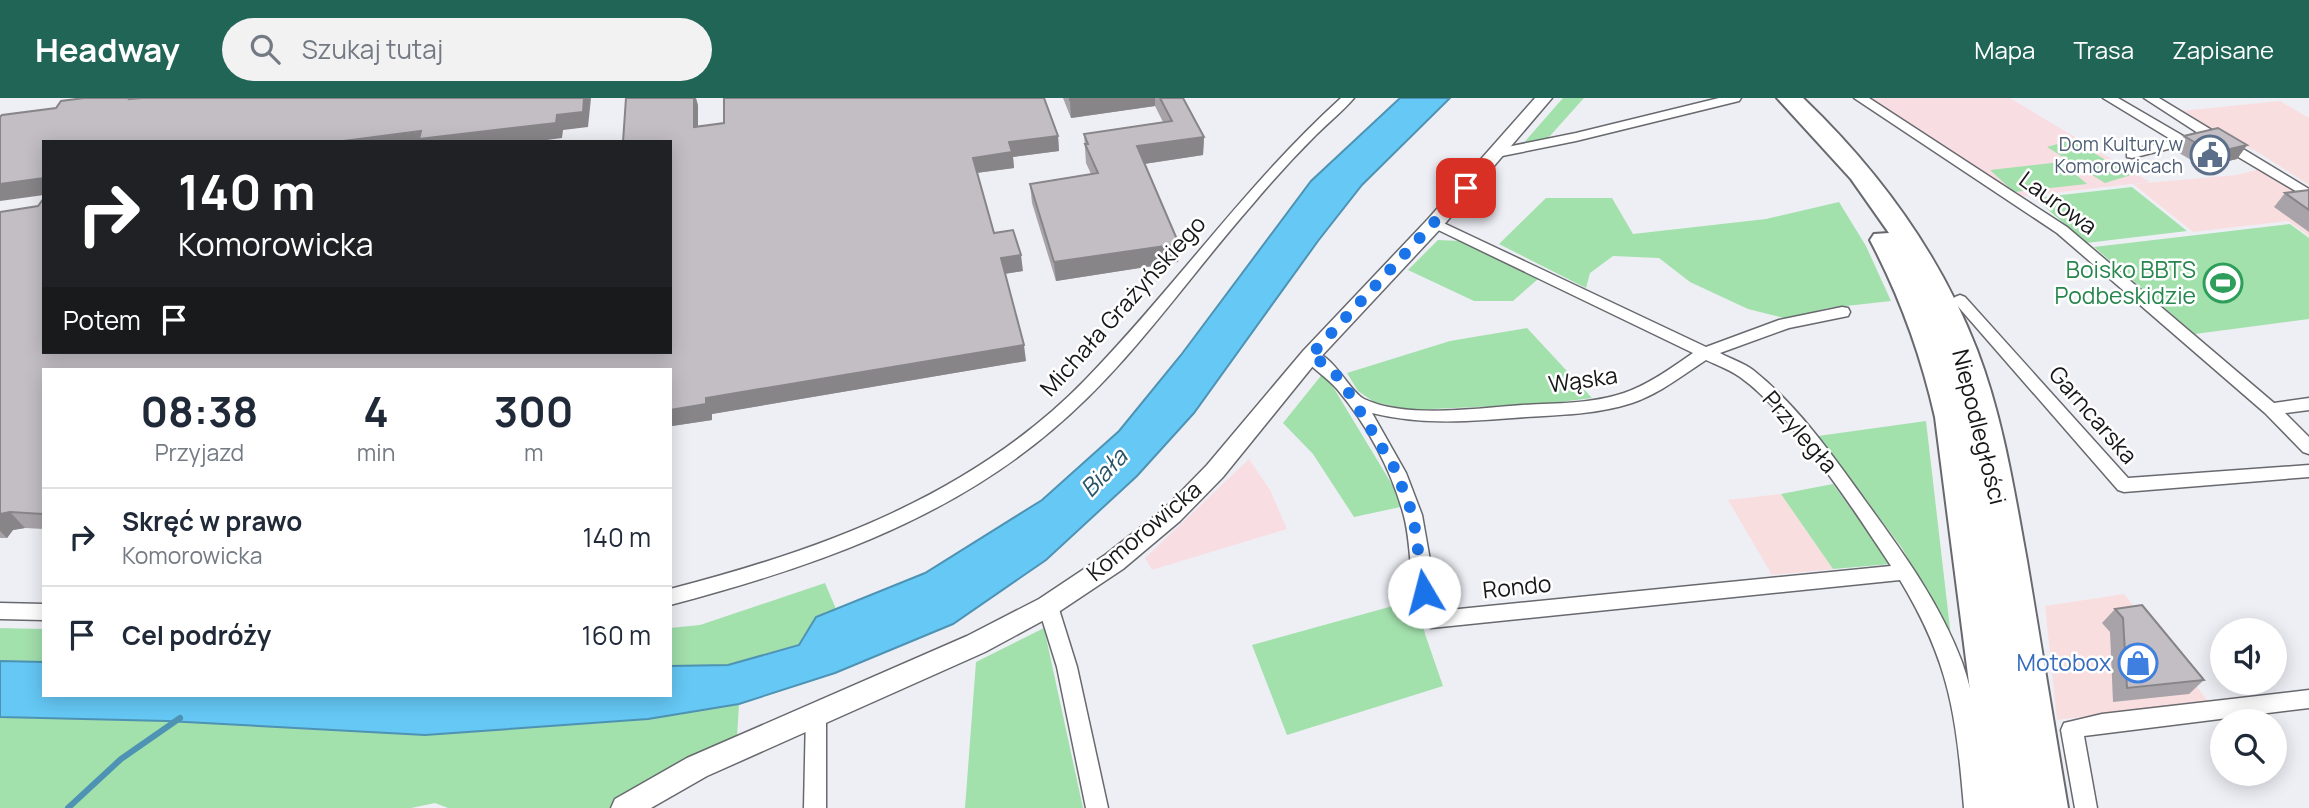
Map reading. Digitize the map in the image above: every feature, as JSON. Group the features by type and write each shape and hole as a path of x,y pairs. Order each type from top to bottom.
{"highway":[{"name":"Niepodległości","path":"1767,98 1830,164 1871,220 1902,271 1936,353 1957,444 2006,808"},
{"name":"Niepodległości","path":"1789,98 1806,110 1856,166 1906,234 1930,274 1966,358 1990,450 2047,808"}],"street":[{"name":"Michała Grażyńskiego","path":"672,596 762,573 845,544 957,490 1003,459 1042,429 1091,384 1293,150 1348,98"},
{"name":"Komorowicka","path":"625,808 697,766 976,644 1048,606 1114,562 1172,514 1215,471 1310,356 1435,223 1544,98"},
{"path":"1497,153 1576,137 1735,98"},
{"name":"Laurowa","path":"1860,98 2062,230 2271,409 2309,448"},
{"path":"2109,98 2183,141"},
{"path":"2150,98 2309,195"},
{"path":"2132,154 2210,135"},
{"name":"Przyległa","path":"1435,223 1745,372 1776,398 1812,439 1906,572 1935,623 1949,653 1968,727 1975,808"},
{"name":"Garncarska","path":"1960,300 2124,485 2309,471"},
{"name":"Wąska","path":"1357,403 1405,415 1437,417 1587,407 1629,398 1704,353 1785,324 1842,312"},
{"name":"Rondo","path":"1310,356 1325,364 1341,380 1395,469 1413,515 1424,592 1431,620 1906,572"},
{"path":"2271,409 2309,404"},
{"path":"1048,606 1068,667 1097,808"},
{"path":"0,611 42,612"},
{"path":"2086,808 2072,730 2102,723 2309,699"},
{"path":"815,808 816,713"}],"shaded area":[{"path":"1868,98 2010,98 2150,182 2017,197"},
{"path":"2280,101 2309,118 2309,185 2256,151 2231,141 2181,111"},
{"path":"2261,169 2309,199 2309,236 2288,221 2193,232 2133,184 2236,175"},
{"path":"1249,459 1270,490 1287,529 1152,570 1145,558"},
{"path":"1781,494 1833,569 1772,575 1728,500"},
{"path":"2124,594 2208,701 2057,720 2045,606"}],"green space":[{"path":"1563,98 1584,98 1549,137 1551,139 1521,146"},
{"path":"2072,140 2131,175 2105,183 2047,147"},
{"path":"2061,162 2087,184 2014,192 1990,170"},
{"path":"2132,187 2187,231 2086,243 2035,198"},
{"path":"1546,198 1612,198 1633,234 1766,219 1839,202 1866,246 1891,301 1828,308 1788,319 1748,309 1690,282 1659,258 1613,256 1590,273 1586,288 1499,244"},
{"name":"Boisko BBTS Podbeskidzie","path":"2290,224 2309,238 2309,319 2195,334 2094,247"},
{"path":"1438,240 1460,241 1538,279 1513,301 1474,301 1408,270"},
{"path":"1527,328 1592,398 1544,404 1409,410 1374,402 1358,391 1347,373 1450,341"},
{"path":"1324,372 1405,506 1354,517 1313,454 1283,423"},
{"path":"1926,421 1951,637 1902,548 1818,436"},
{"path":"1833,484 1891,564 1833,569 1781,494"},
{"path":"825,583 836,609 816,617 799,644 728,665 672,666 672,628 700,625"},
{"path":"1418,599 1425,634 1443,686 1287,735 1252,645"},
{"path":"0,628 42,629 42,662 0,661"},
{"path":"1044,628 1083,808 965,808 976,662"},
{"path":"739,704 737,737 610,808 448,808 435,803 411,808 0,808 0,717 167,721 425,735 648,719"}],"water":[{"name":"Biała","path":"1400,98 1450,98 1362,185 1318,241 1194,413 1137,476 1046,560 953,624 835,673 739,704 648,719 425,735 167,721 0,717 0,661 42,662 42,697 672,697 672,666 728,665 799,645 816,617 925,573 1042,500 1119,431 1181,355 1311,181"}],"building":[{"path":"84,98 584,98 583,112 557,115 556,123 419,139 421,131 351,140 42,140 42,178 0,184 0,117 56,108 61,101"},
{"path":"626,98 694,98 694,127 724,123 724,98 1044,98 1058,136 1009,142 1012,152 973,158 994,233 1013,230 1021,255 1001,258 1024,345 706,398 706,404 672,410 672,368 42,368 42,514 0,514 0,212 38,206 42,201 42,354 672,354 672,140 623,140"},
{"path":"1160,98 1183,98 1204,137 1137,146 1179,244 1054,262 1030,184 1098,173 1085,144 1088,144 1084,134 1172,121"},
{"path":"2218,128 2247,145 2213,153 2184,136"},
{"path":"2309,190 2309,210 2285,193"},
{"path":"2142,605 2204,680 2127,688 2123,618 2115,609"}],"waterway":[{"path":"68,808 121,759 180,718"}],"place":[{"name":"Dom Kultury w Komorowicach","path":"2210,155"},
{"name":"Boisko BBTS Podbeskidzie","path":"2223,283"},
{"name":"Motobox","path":"2138,663"}],"route":[{"path":"1424,592 1413,515 1395,469 1341,380 1325,364 1310,356 1466,188"}]}
